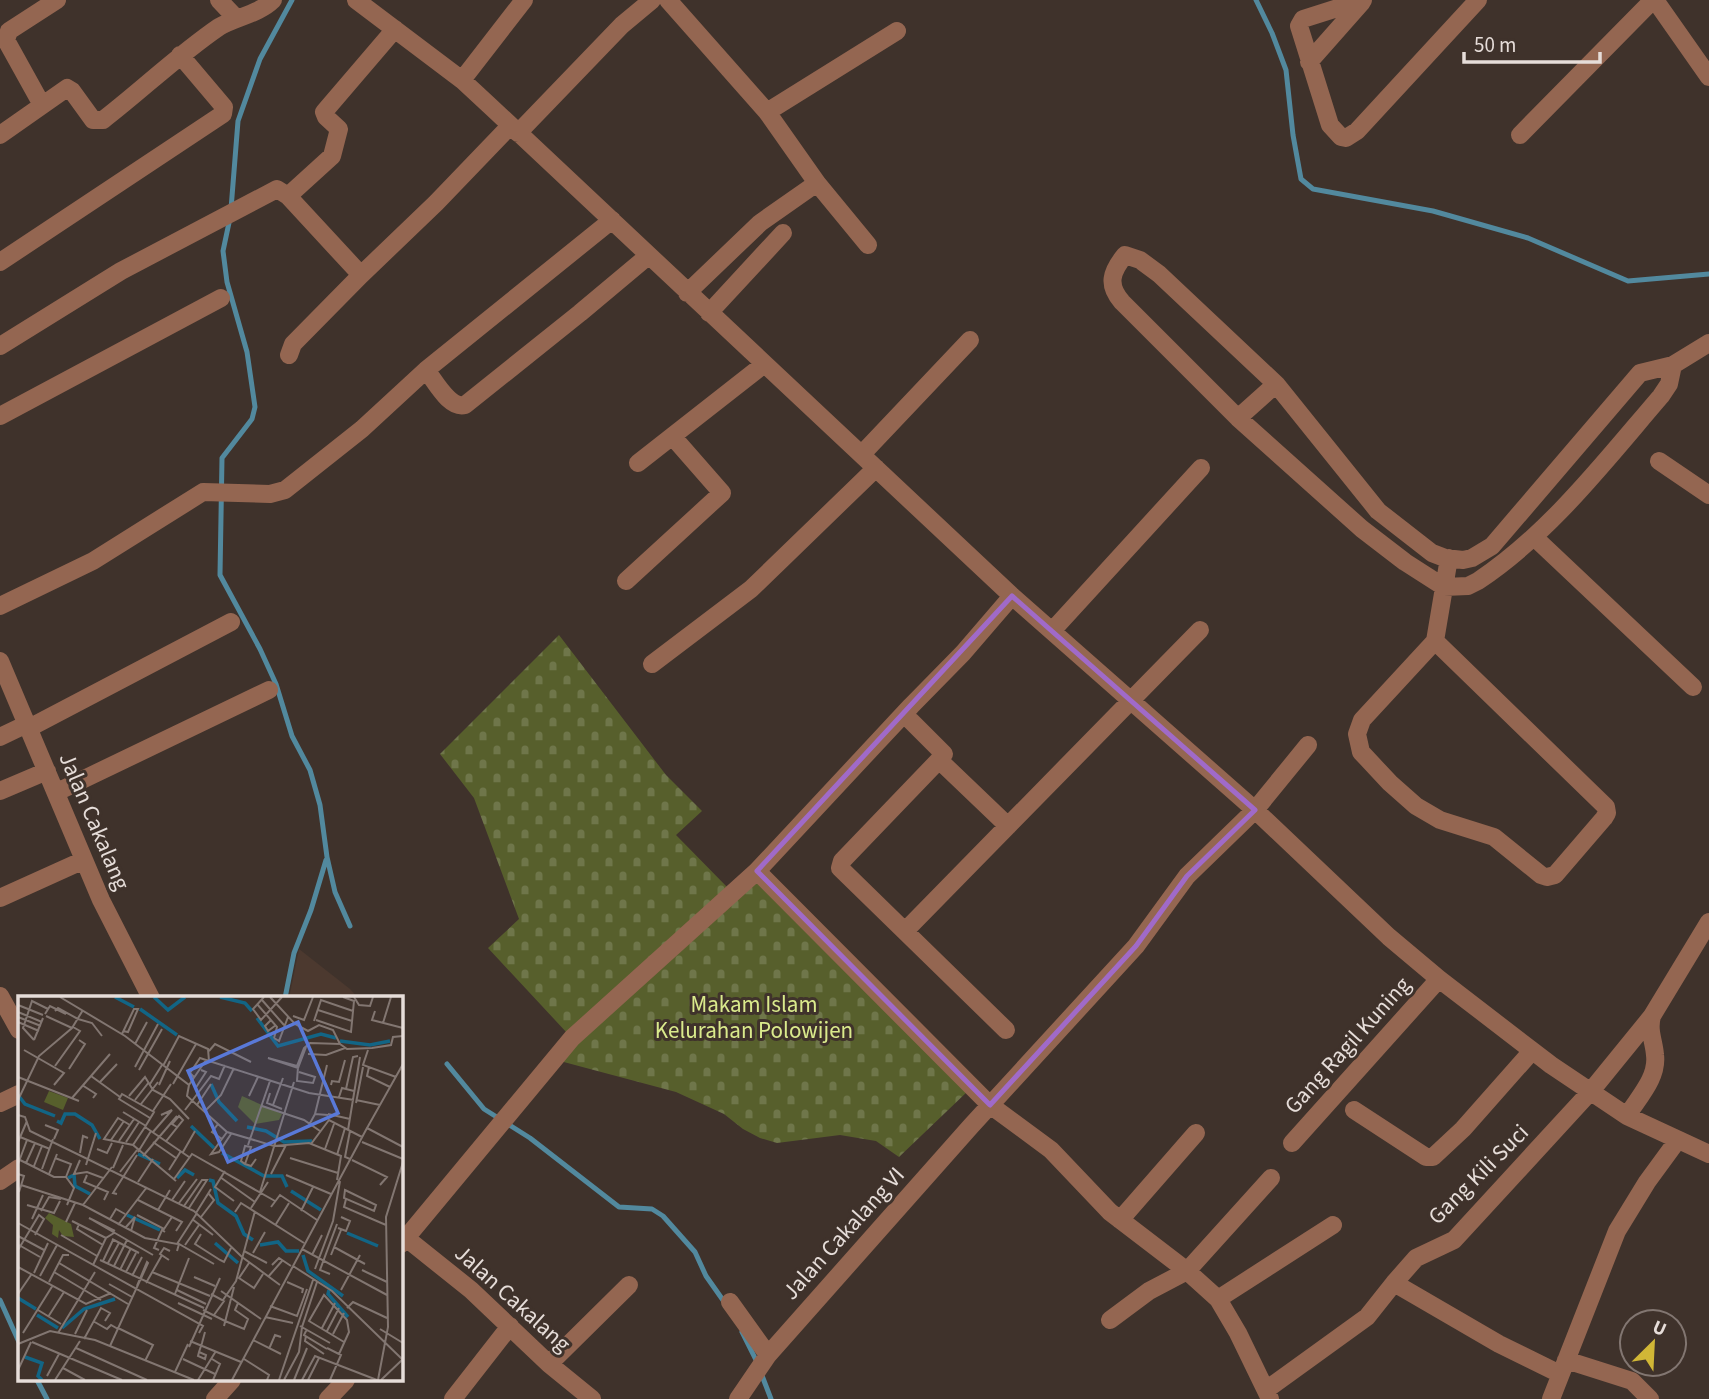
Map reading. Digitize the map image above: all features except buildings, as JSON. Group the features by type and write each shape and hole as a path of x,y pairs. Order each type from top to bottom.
{"street":[{"path":"42,104 6,42 6,36 12,29 57,0"},
{"path":"219,0 236,18"},
{"path":"0,135 67,88 93,120 103,120 180,55 236,18 263,8 273,0"},
{"path":"356,0 462,80 1012,596 1255,810 1389,937 1532,1051 1627,1116 1709,1154"},
{"path":"462,80 524,0"},
{"path":"289,355 293,344 361,275 622,25 665,0 766,112 817,183 868,245"},
{"path":"1364,0 1302,20 1299,29 1330,125 1338,136 1346,138 1357,131 1478,0"},
{"path":"1309,62 1364,0"},
{"path":"1520,135 1654,0 1709,77"},
{"path":"288,196 332,156 339,129 324,113 395,29"},
{"path":"766,112 897,31"},
{"path":"0,262 223,114 224,107 180,55"},
{"path":"687,293 760,223 817,183"},
{"path":"0,346 121,271 276,189 282,190 288,196 361,275"},
{"path":"0,606 93,561 203,492 276,494 285,490 362,429 426,370 612,220"},
{"path":"709,313 783,233"},
{"path":"1673,365 1669,384 1661,396 1583,486 1534,537 1478,581 1468,586 1444,587 1405,562 1362,529 1238,418 1113,292 1112,278 1125,255 1140,260 1159,274 1276,384 1378,511 1432,553 1463,560 1472,558 1492,546 1640,373 1673,365 1709,343"},
{"path":"426,370 451,402 459,406 465,405 648,256"},
{"path":"0,416 221,298"},
{"path":"862,454 970,340"},
{"path":"638,463 763,365"},
{"path":"1238,418 1276,384"},
{"path":"626,581 722,493 673,437"},
{"path":"1659,461 1709,495"},
{"path":"652,664 751,589 876,468"},
{"path":"1052,631 1201,468"},
{"path":"1534,537 1693,687"},
{"path":"1435,641 1606,807 1604,818 1555,875 1541,875 1494,837 1426,814 1390,783 1362,752 1357,734 1362,720 1435,641 1449,558"},
{"path":"402,1239 506,1120 572,1038 757,871 963,653 1012,596"},
{"path":"0,737 28,726 231,622"},
{"path":"905,931 1200,630"},
{"name":"Jalan Cakalang","path":"2,668 101,900 150,996"},
{"path":"57,793 269,690"},
{"path":"911,721 944,754 840,866 844,873 1006,1030"},
{"name":"Jalan Cakalang VI","path":"738,1399 762,1362 990,1105 1136,946 1187,876 1255,810 1308,745"},
{"path":"939,760 1007,825"},
{"path":"0,791 47,771"},
{"path":"0,898 84,860"},
{"path":"757,871 990,1105 1051,1150 1098,1201 1218,1299 1268,1395"},
{"name":"Gang Kili Suci","path":"1268,1395 1367,1317 1416,1258 1454,1240 1591,1091 1651,1016 1709,922"},
{"name":"Gang Ragil Kuning","path":"1292,1143 1439,979"},
{"path":"0,996 18,1028"},
{"path":"1627,1116 1655,1068 1655,1051 1649,1028 1651,1016"},
{"path":"1354,1110 1426,1157 1433,1157 1463,1129 1532,1051"},
{"path":"0,1103 18,1094"},
{"path":"1120,1220 1196,1133"},
{"path":"1551,1399 1617,1231 1647,1182 1677,1141"},
{"path":"0,1181 18,1169"},
{"path":"1110,1320 1149,1291 1187,1271 1271,1178"},
{"path":"1218,1299 1333,1225"},
{"name":"Jalan Cakalang","path":"402,1239 471,1290 549,1364 592,1399"},
{"path":"1394,1283 1499,1344 1563,1367 1632,1381 1650,1399"},
{"path":"549,1364 629,1285"},
{"path":"730,1302 762,1362"},
{"path":"453,1399 510,1326"},
{"path":"215,1399 230,1382"},
{"path":"328,1399 344,1382"}],"highlighted area":[{"path":"1012,596 1255,810 1187,876 1136,946 990,1105 757,871"}],"shaded area":[{"path":"299,949 356,996 289,996"}],"green space":[{"path":"559,635 666,775 702,811 676,835 728,888 568,1034 488,948 519,919 474,798 440,754"},
{"name":"Makam Islam Kelurahan Polowijen","path":"758,879 969,1090 899,1157 876,1141 840,1135 777,1143 760,1138 724,1114 676,1092 560,1061 579,1038"}],"waterway":[{"path":"231,209 238,121 260,59 292,0"},
{"path":"1256,0 1286,70 1301,179 1313,189 1433,211 1528,238 1628,281 1709,274"},
{"path":"230,218 223,251 227,282 247,352 255,407 252,419 222,458 220,575 260,649 276,684 292,736 310,770 320,805 335,892 350,926"},
{"path":"285,996 294,953 326,860"},
{"path":"447,1064 484,1109 530,1138 619,1207 652,1209 663,1216 695,1252 706,1276 725,1303"},
{"path":"0,1300 18,1340"},
{"path":"742,1332 758,1364"},
{"path":"761,1373 771,1399"},
{"path":"38,1382 47,1399"}]}
